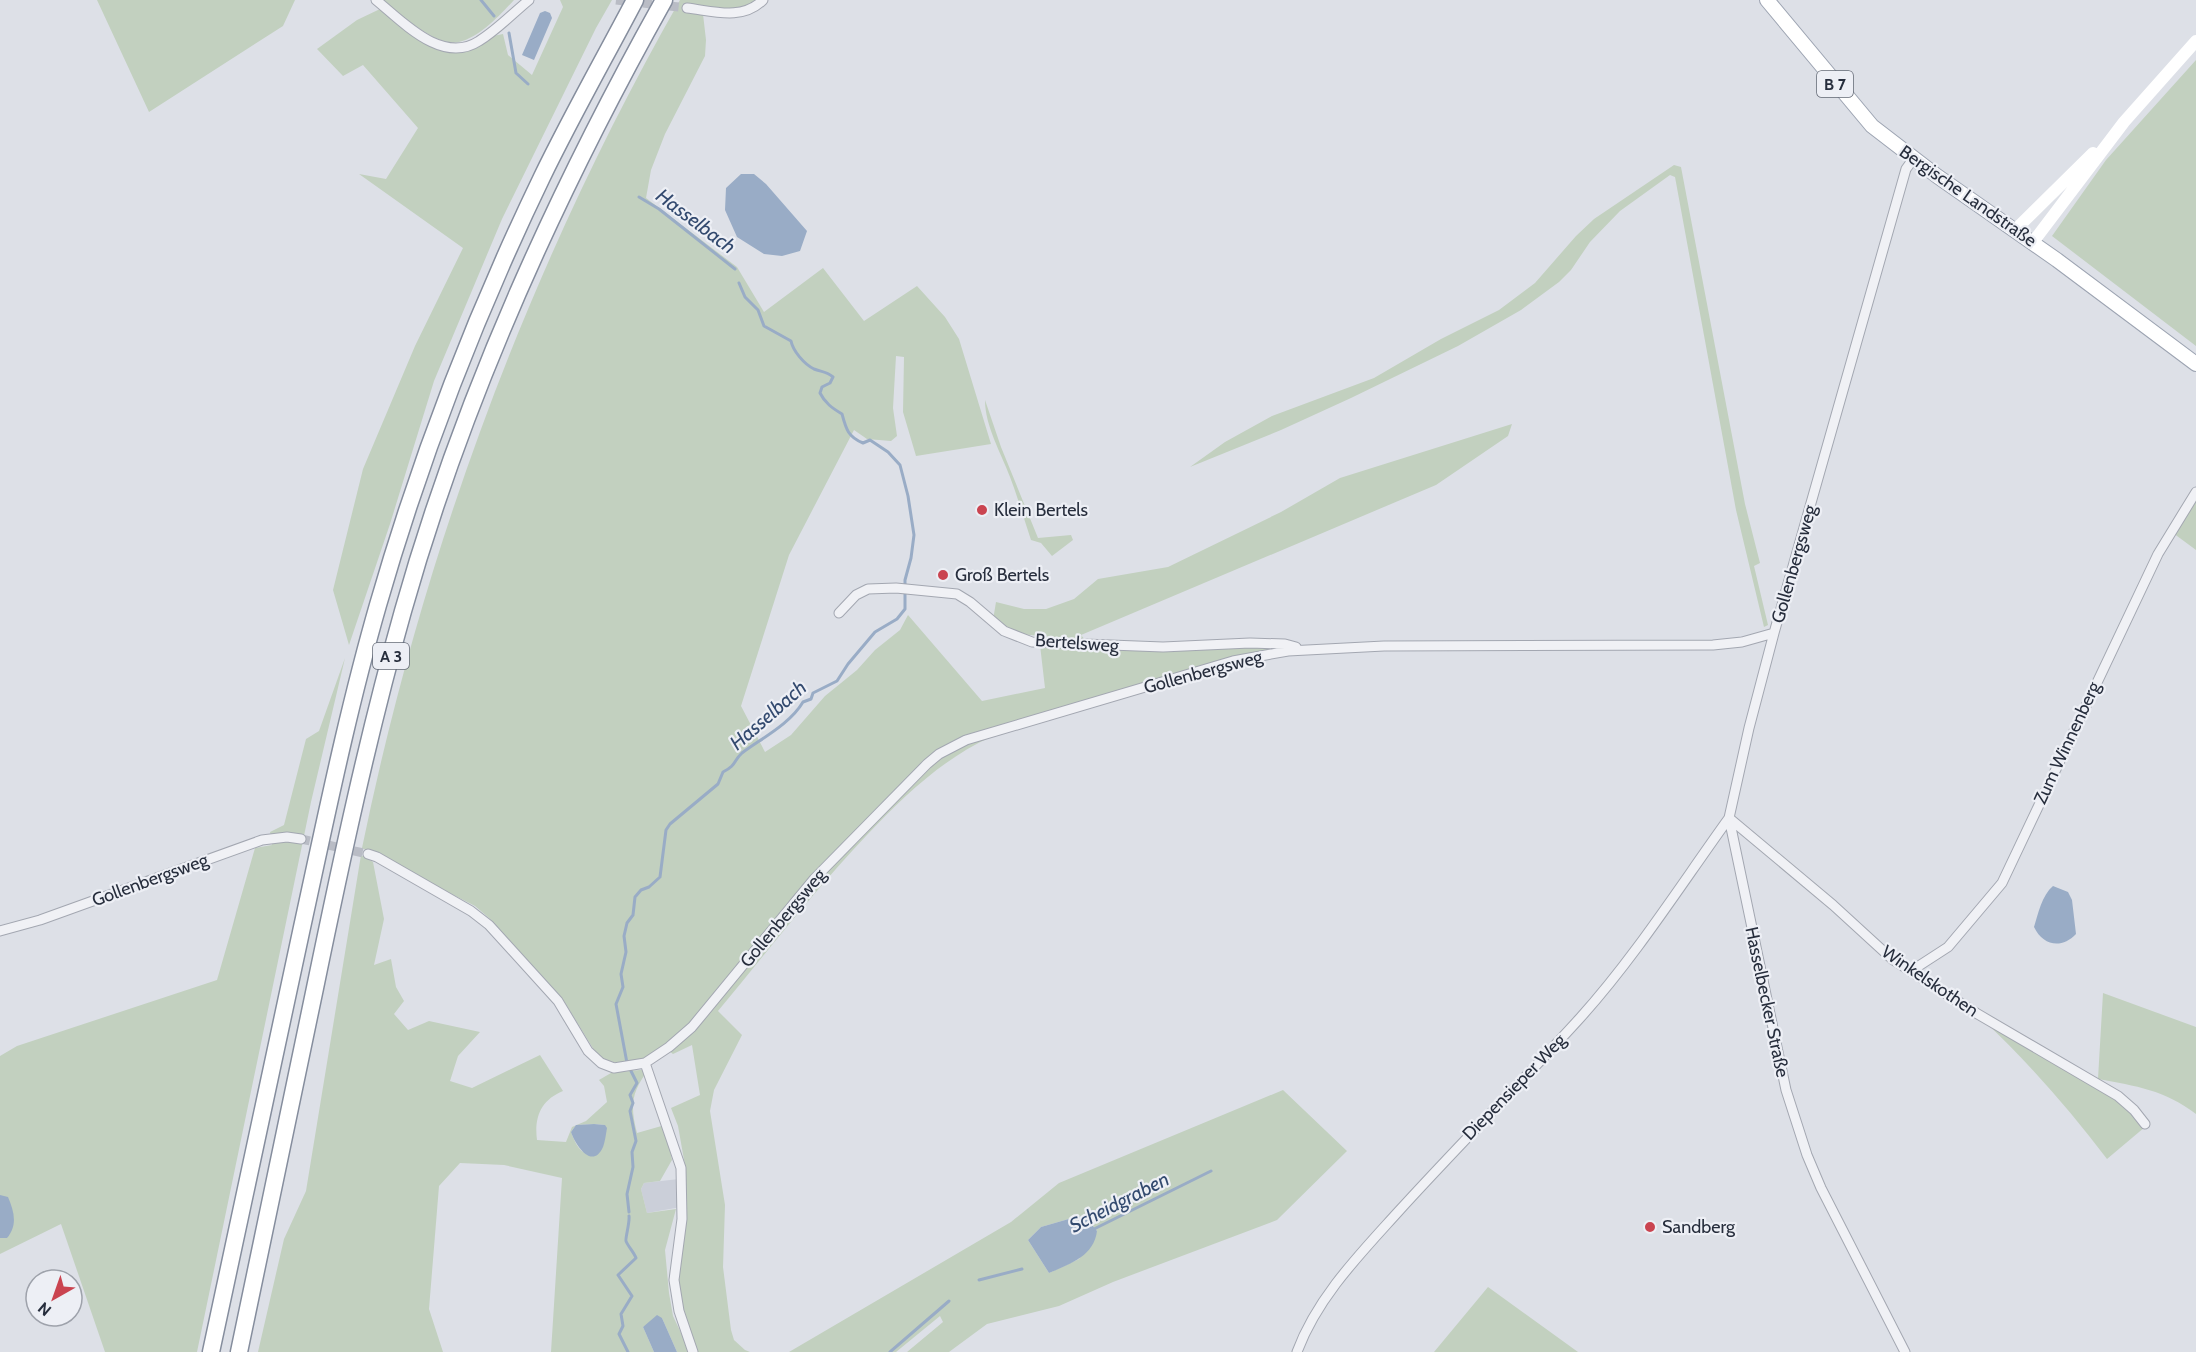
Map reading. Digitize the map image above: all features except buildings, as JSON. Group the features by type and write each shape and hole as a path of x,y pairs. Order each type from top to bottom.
{"highway":[{"name":"A 3","path":"211,1352 345,728 379,603 438,427 510,248 543,176 636,0"},
{"name":"A 3","path":"239,1352 330,915 403,610 461,435 533,259 622,74 663,0"}],"main road":[{"name":"Bergische Landstraße","path":"1767,0 1859,112 1878,131 2033,242 2196,364"}],"street":[{"path":"376,0 424,38 435,44 454,49 479,42 529,0"},
{"path":"687,8 738,13 753,9 763,0"},
{"path":"2033,242 2124,123 2196,41"},
{"path":"2015,230 2124,123"},
{"name":"Gollenbergsweg","path":"368,854 471,911 489,925 558,1001 594,1058 605,1066 614,1068 641,1063 669,1047 692,1027 814,879 909,781 939,754 966,740 1233,661 1304,649 1384,646 1713,645 1742,642 1774,633 1906,169 1914,158"},
{"name":"Zum Winnenberg","path":"1911,971 1948,946 2002,883 2158,555 2196,492"},
{"name":"Bertelsweg","path":"838,613 861,592 874,587 897,588 957,594 996,626 1032,642 1163,647 1285,644 1304,649"},
{"name":"Hasselbecker Straße","path":"1774,633 1749,728 1729,818 1786,1090 1821,1188 1905,1352"},
{"name":"Winkelskothen","path":"1729,818 1892,959 1976,1013 2118,1096 2145,1124"},
{"name":"Diepensieper Weg","path":"1297,1352 1308,1327 1342,1277 1467,1135 1580,1018 1617,975 1729,818"},
{"name":"Gollenbergsweg","path":"0,932 40,920 262,840 301,838"},
{"path":"641,1063 681,1168 682,1219 674,1280 679,1311 693,1352"}],"shaded area":[{"path":"679,1179 681,1207 647,1213 641,1189 644,1183"}],"green space":[{"path":"97,0 295,0 283,26 149,112"},
{"path":"383,0 514,0 489,25 474,35 459,42 450,42 430,35 408,21"},
{"path":"560,0 612,0 502,219 434,381 390,524 349,645 333,590 363,469 415,346 463,248 359,174 386,179 418,128 363,65 343,76 317,49 357,20 380,9 437,50 465,52 493,36 503,34 508,55 532,75 563,7"},
{"path":"680,0 756,0 748,6 737,9 688,6 688,13 703,14 705,56 665,134 651,170 646,198 737,267 764,312 823,268 864,321 917,286 945,317 959,339 991,444 916,456 903,412 904,357 896,356 893,408 897,436 891,441 867,439 854,430 789,555 741,706 765,752 791,735 825,696 900,630 908,615 982,701 1045,688 1040,645 1149,651 1246,647 1283,648 948,747 815,872 687,1029 647,1059 617,1063 603,1059 594,1050 562,998 489,918 475,906 362,848 387,737 416,627 450,519 488,411 530,306 576,202 626,100"},
{"path":"2196,60 2196,346 2052,236 2106,160"},
{"path":"1674,165 1681,167 1745,504 1760,563 1754,566 1768,625 1764,627 1736,510 1675,177 1670,175 1620,211 1590,242 1571,270 1559,282 1521,310 1458,346 1351,398 1281,430 1190,467 1225,442 1272,416 1374,378 1441,339 1499,310 1535,283 1594,219"},
{"path":"985,400 1001,447 1038,538 1071,535 1073,540 1052,556 1041,543 1031,540 988,420"},
{"path":"1512,424 1508,436 1436,485 1081,635 1086,641 1021,634 993,620 996,602 1024,609 1046,609 1074,599 1098,579 1168,567 1281,512 1340,478"},
{"path":"2196,501 2196,550 2173,533"},
{"path":"345,658 311,802 197,1352 105,1352 84,1291 84,1268 76,1268 61,1224 0,1254 0,1056 17,1046 217,980 255,848 272,845 270,832 284,825 306,739 319,731"},
{"path":"991,737 956,756 924,780 880,821 809,900 718,1011 742,1035 714,1090 710,1111 725,1205 723,1267 731,1330 734,1340 750,1352 698,1352 685,1316 678,1281 686,1171 678,1126 671,1108 700,1095 692,1045 673,1054 669,1051 814,881 932,764 969,741"},
{"path":"361,855 373,862 384,919 374,965 391,959 396,987 404,1001 394,1014 408,1030 429,1021 480,1032 458,1056 450,1081 472,1088 540,1055 563,1091 544,1104 538,1117 537,1140 566,1142 572,1127 576,1125 571,1132 576,1144 585,1153 593,1156 605,1125 577,1125 586,1121 607,1102 604,1086 599,1080 611,1073 649,1069 635,1092 633,1115 637,1133 665,1125 672,1160 660,1181 644,1183 641,1189 647,1213 676,1209 665,1250 669,1293 673,1316 690,1352 677,1352 662,1318 643,1327 654,1352 551,1352 562,1178 504,1165 460,1163 439,1186 429,1309 443,1352 258,1352 284,1239 306,1191"},
{"path":"2103,993 2196,1027 2196,1114 2161,1094 2098,1079"},
{"path":"1983,1020 2117,1097 2145,1127 2107,1159 2048,1087"},
{"path":"1283,1090 1347,1151 1277,1220 1113,1282 1059,1306 987,1324 949,1352 907,1352 943,1322 940,1316 896,1352 789,1352 1011,1222 1059,1183","holes":["1079,1216 1087,1219 1097,1231 1079,1259 1049,1273 1028,1240 1041,1227"]},
{"path":"1488,1287 1578,1352 1434,1352"}],"water":[{"path":"545,11 550,13 552,18 534,60 522,55 540,13"},
{"path":"741,174 754,174 766,184 807,231 800,251 782,256 764,254 737,237 725,210 726,188"},
{"path":"2053,886 2068,892 2072,900 2076,934 2071,939 2059,943 2048,942 2034,927 2043,900"},
{"path":"576,1125 605,1125 607,1128 599,1154 589,1156 576,1143 571,1132"},
{"path":"0,1195 8,1197 13,1213 13,1228 7,1238 0,1238"},
{"path":"1079,1216 1087,1219 1097,1231 1095,1240 1080,1258 1049,1273 1028,1240 1041,1227"},
{"path":"657,1315 662,1318 677,1352 654,1352 643,1327"}],"waterway":[{"name":"Hasselbach","path":"481,0 494,16"},
{"name":"Hasselbach","path":"509,33 516,73 528,84"},
{"name":"Hasselbach","path":"639,197 659,209 735,269"},
{"name":"Hasselbach","path":"627,1063 616,1004 623,987 621,974 626,952 624,936 627,923 633,915 635,897 660,877 666,830 670,824 718,784 723,772 731,767 742,753 783,724 803,702 811,699 813,693 837,681 875,632 897,619 905,609 905,580 914,535 900,465 888,452 870,440 863,443 851,435 846,428 842,414 829,405 820,393 822,387 830,383 833,377 810,367 797,353 791,341 764,326 758,310 745,297 739,283"},
{"name":"Hasselbach","path":"629,1212 627,1194 633,1167 632,1152 636,1141 630,1111 633,1103 630,1095 637,1083 630,1069"},
{"name":"Scheidgraben","path":"1092,1230 1211,1171"},
{"name":"Hasselbach","path":"628,1352 619,1334 623,1326 621,1314 632,1296 618,1275 636,1258 626,1241 629,1216"},
{"name":"Scheidgraben","path":"979,1280 1022,1269"},
{"name":"Scheidgraben","path":"890,1352 949,1301"}],"tunnel":[{"path":"616,0 687,8"},
{"path":"301,839 368,854"}],"place":[{"name":"Klein Bertels","path":"982,510"},
{"name":"Groß Bertels","path":"943,575"},
{"name":"Sandberg","path":"1650,1227"}]}
